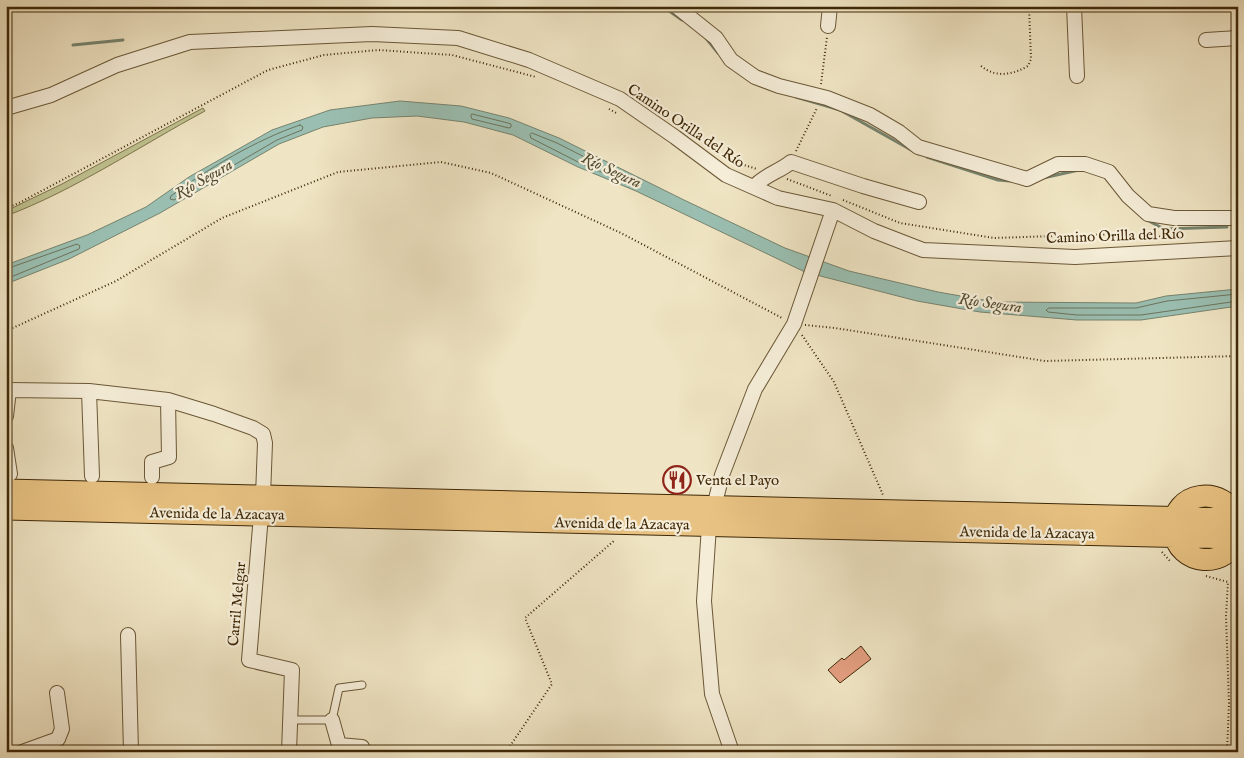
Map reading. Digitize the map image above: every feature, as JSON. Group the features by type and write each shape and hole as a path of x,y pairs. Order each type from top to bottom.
{"main road":[{"name":"Avenida de la Azacaya","path":"8,482 262,506 634,524 712,516 890,511 1175,527"},
{"path":"1175,527 1180,508 1188,501 1207,495 1217,497 1226,502 1233,510 1238,528"},
{"name":"Avenida de la Azacaya","path":"6,510 262,506 1238,528"}],"street":[{"path":"676,6 716,38 731,60 755,77 820,101 870,115 899,132 918,147 1026,179 1058,164 1085,164 1109,172 1128,196 1148,214 1174,218 1238,218"},
{"path":"828,26 830,6"},
{"path":"1074,6 1077,76"},
{"name":"Camino Orilla del Río","path":"6,108 51,95 117,65 190,42 372,34 458,38 529,60 620,99 726,175 778,198 833,210 874,231 923,250 1074,257 1238,248"},
{"path":"1206,40 1238,38"},
{"path":"754,187 759,180 781,170 791,162 919,202"},
{"path":"732,752 712,694 704,601 712,516 722,475 755,389 794,324 833,210"},
{"path":"6,416 9,390 89,391 168,400 222,417 253,428 263,434 262,506"},
{"path":"89,391 92,476"},
{"path":"152,477 152,462 169,457 168,400"},
{"path":"6,448 8,482"},
{"name":"Carril Melgar","path":"262,506 249,660 292,670 289,752"},
{"path":"128,635 131,752"},
{"path":"22,752 58,739 62,729 57,693"},
{"path":"332,720 340,745 362,747 361,752"}],"lane":[{"path":"290,720 332,720 339,688 362,685"}],"path":[{"path":"981,66 990,73 1012,74 1028,66 1031,59 1029,6"},
{"path":"791,162 820,101 819,90 828,26"},
{"path":"6,208 268,70 324,55 378,50 452,55 514,70 540,79"},
{"path":"605,107 620,115"},
{"path":"725,159 772,173 900,223 994,238 1117,234 1191,238"},
{"path":"6,332 116,281 222,218 338,172 441,162 491,173 621,233 794,324 835,328 1045,360 1238,356"},
{"path":"794,324 834,382 890,511"},
{"path":"506,752 552,684 525,618 634,524"},
{"path":"1227,752 1229,702 1226,616 1228,582"}],"green space":[{"path":"203,108 205,111 82,181 6,216 6,211 62,184"}],"water":[{"name":"Río Segura","path":"400,101 461,106 509,118 559,138 785,248 849,271 938,292 995,302 1136,303 1166,296 1238,289 1238,306 1141,320 1077,320 980,312 917,301 805,272 636,191 578,167 513,135 464,122 417,116 372,118 323,127 279,144 160,213 69,259 6,284 6,265 87,235 146,207 189,177 272,130 330,110"}],"building":[{"path":"861,646 871,659 840,683 828,670"}],"waterway":[{"path":"662,6 682,20"},
{"path":"705,37 718,53"},
{"path":"73,45 123,40"},
{"path":"796,97 840,110 913,151"},
{"path":"927,157 998,180 1010,181"},
{"path":"1043,178 1079,170"},
{"path":"1147,220 1164,229 1227,227"}],"place":[{"name":"Venta el Payo","path":"677,480"}]}
